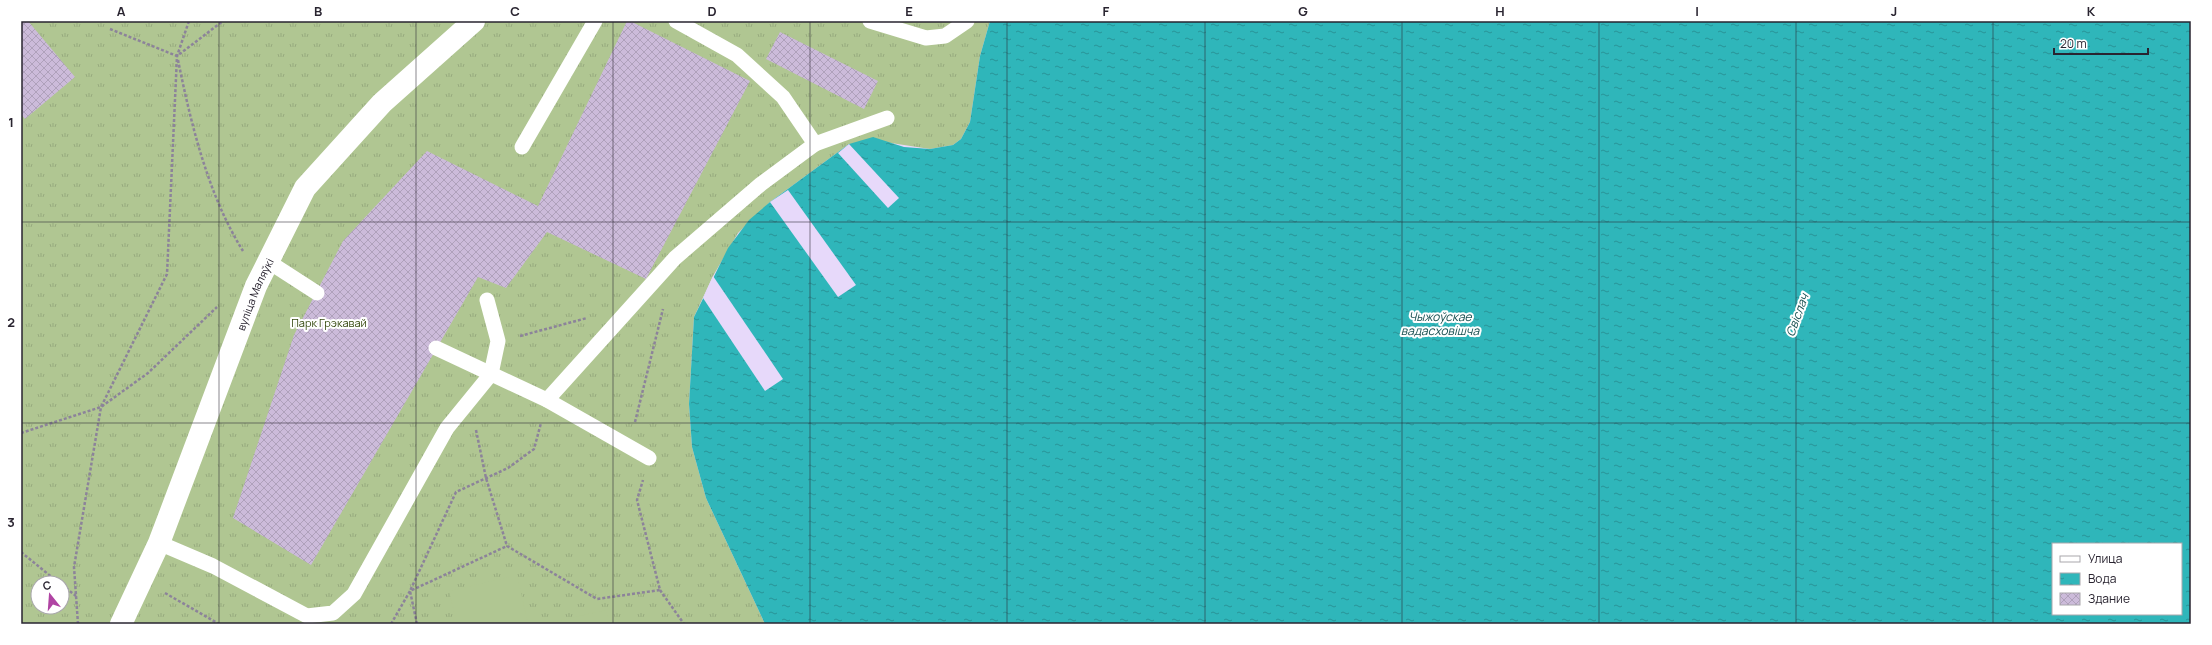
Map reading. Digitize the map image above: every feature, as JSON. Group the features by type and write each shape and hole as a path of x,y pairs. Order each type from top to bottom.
{"street":[{"name":"вуліца Маляўкі","path":"121,624 159,543 256,286 305,188 382,103 474,21"}],"lane":[{"path":"522,147 595,21"},
{"path":"676,21 737,55 783,97 815,144"},
{"path":"870,21 926,38 945,36 967,21"},
{"path":"547,400 675,258 761,184 815,144 887,118"},
{"path":"269,262 316,292"},
{"path":"159,543 213,566 307,616 333,613 354,594 447,428 491,374 498,341 487,300"},
{"path":"436,348 547,400 649,458"}],"path":[{"path":"78,624 74,567 101,407 167,274 177,56 189,21"},
{"path":"177,56 223,21"},
{"path":"110,29 177,56"},
{"path":"177,56 192,127 201,155 232,233 244,252"},
{"path":"21,433 101,407 148,374 225,298 256,286"},
{"path":"630,447 664,302"},
{"path":"498,341 632,307"},
{"path":"469,400 486,478 507,546 597,599 660,590"},
{"path":"391,624 410,591 456,492 508,468 534,449 547,400"},
{"path":"649,458 637,500 660,590 684,624"},
{"path":"410,591 507,546"},
{"path":"21,552 49,575"},
{"path":"142,580 219,624"},
{"path":"410,591 417,624"},
{"path":"70,592 76,597"}],"green space":[{"name":"Парк Грэкавай","path":"21,21 990,21 980,56 970,122 961,139 953,145 930,149 891,143 849,144 770,202 738,233 713,276 694,317 689,404 692,447 706,498 765,624 21,624"},
{"path":"517,575 528,624 457,624 449,591"},
{"path":"606,610 609,624 544,624"}],"water":[{"name":"Чыжоўскае вадасховішча","path":"990,21 2191,21 2191,624 765,624 706,498 692,447 689,404 694,317 728,248 749,220 770,202 849,144 873,137 904,147 930,149 953,145 961,139 970,122 980,56"}],"pier":[{"path":"849,144 899,198 888,208 838,153"},
{"path":"788,190 856,285 838,297 770,202"},
{"path":"713,276 783,379 765,391 703,298"}],"building":[{"path":"21,21 28,21 75,77 25,119 21,114"},
{"path":"627,21 630,21 750,81 646,279 547,232 506,288 478,277 311,565 233,518 294,335 343,241 427,151 538,206"},
{"path":"780,32 878,81 864,109 766,59"}],"water label":[{"name":"Свіслач","path":"1797,315"}]}
